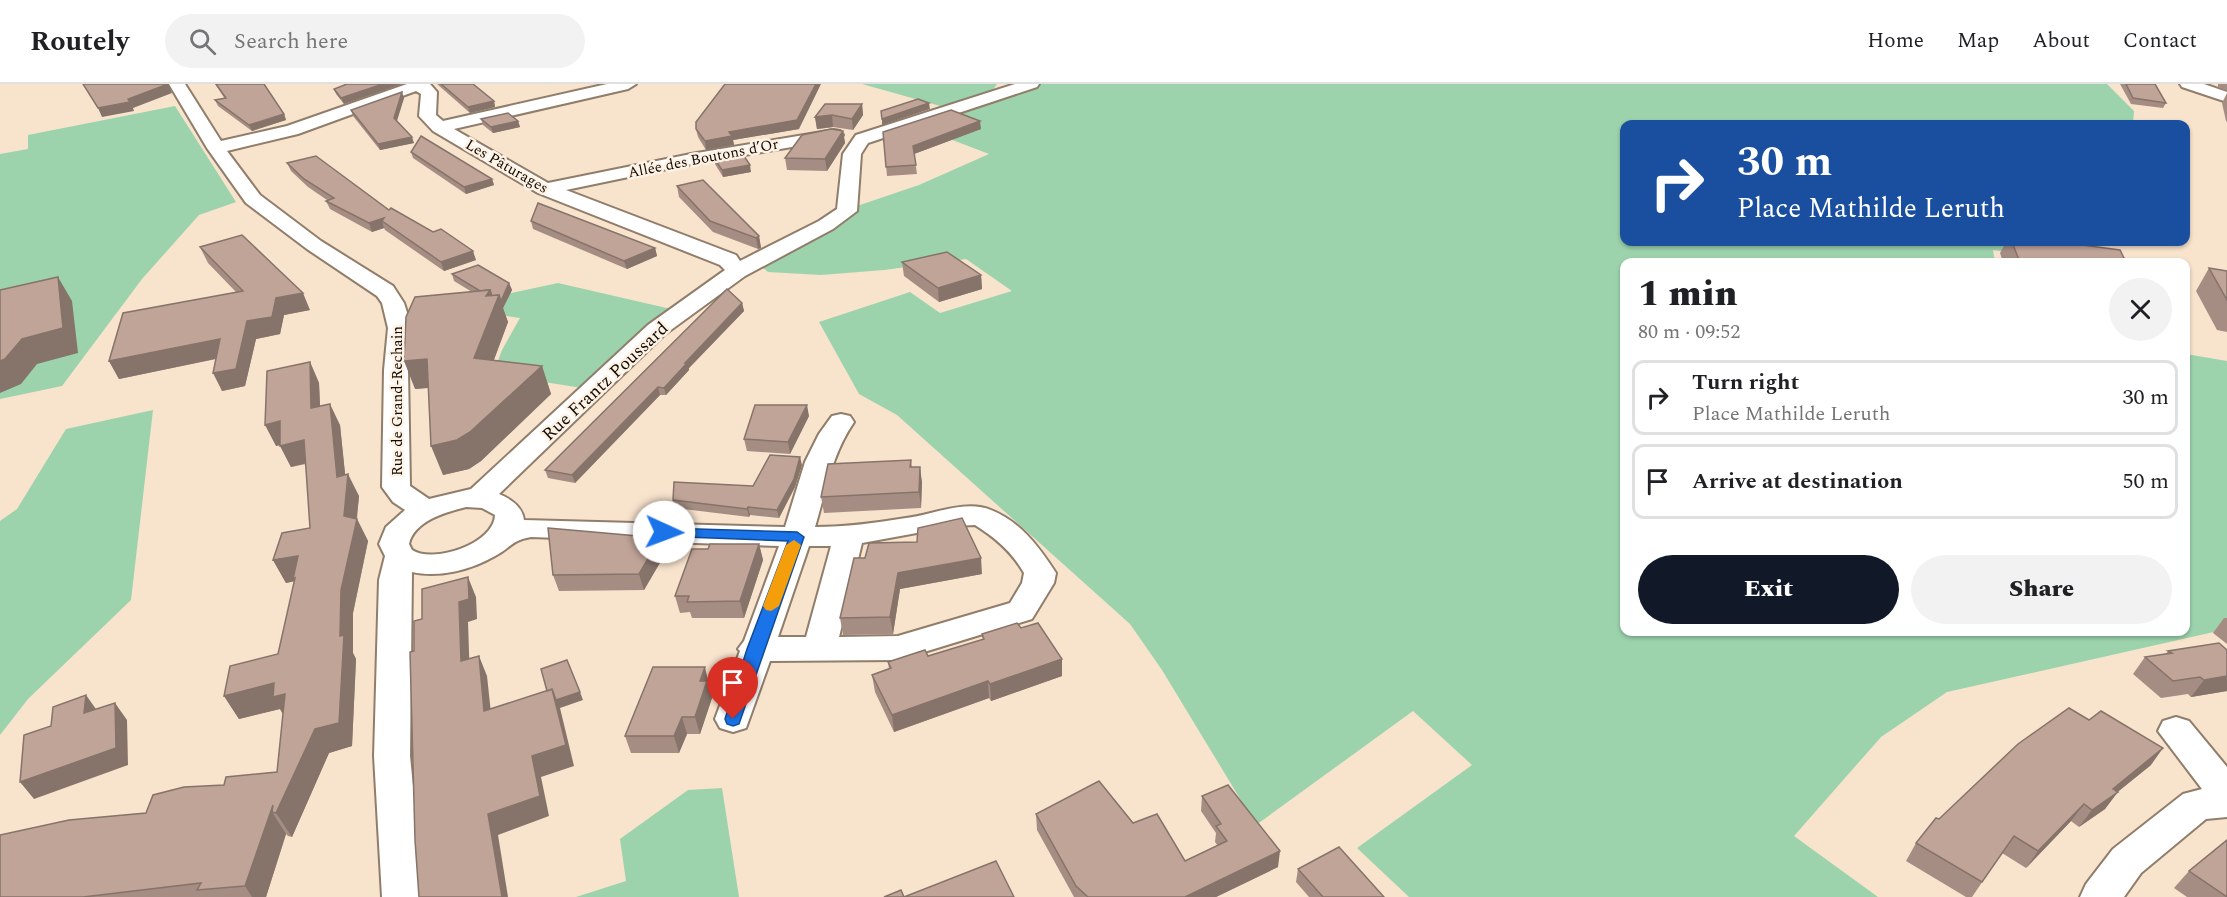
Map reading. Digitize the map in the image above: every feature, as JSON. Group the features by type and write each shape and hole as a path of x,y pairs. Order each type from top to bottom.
{"street":[{"name":"Rue de Grand-Rechain","path":"177,84 216,148 253,198 314,245 385,291 393,303 400,328 396,370 396,487 403,496 426,510"},
{"path":"216,148 292,130 420,85 429,92 427,116 439,127 628,84"},
{"name":"Allée des Boutons d’Or","path":"545,189 818,136 833,135 862,139 1031,84"},
{"path":"2188,84 2227,97"},
{"name":"Les Pâturages","path":"439,127 545,189 728,260 737,271"},
{"path":"737,271 826,225 847,211 852,154 862,139"},
{"name":"Rue Frantz Poussard","path":"479,498 656,330 737,271"},
{"path":"733,719 755,649 797,537 828,438 841,422"},
{"path":"479,498 503,505 508,512 509,522 505,532 494,543 477,553 438,564 409,561 400,556 395,548 396,537 403,526 426,510 452,501 479,498"},
{"path":"505,532 531,528 797,537 849,536 910,527 955,517 981,516 1005,531 1027,552 1040,573 1038,583 1021,611 897,648 755,649"},
{"path":"819,649 849,536"},
{"path":"400,556 395,580 392,756 403,897"},
{"path":"396,599 438,564"},
{"path":"2176,731 2227,793"},
{"path":"2101,897 2127,861 2197,805 2227,802"}],"green space":[{"path":"862,84 997,84 988,97 951,109"},
{"path":"1038,84 2107,84 2134,111 2133,120 1620,120 1620,246 2075,246 2081,258 2053,258 1993,250 1994,258 1620,258 1620,636 2190,636 2190,355 2227,361 2227,629 1947,692 1881,737 1794,836 1878,897 1409,897 1357,848 1472,765 1413,711 1256,825 1162,670 1130,624 897,415 859,394 819,322 910,292 940,313 1012,291 966,259 884,270 821,275 768,272 759,264 854,207 919,185 989,154 916,126"},
{"path":"175,106 236,202 199,215 142,279 62,386 0,399 0,154 28,149 28,135"},
{"path":"558,283 671,309 582,388 493,374 502,350 520,318 499,315 419,313"},
{"path":"153,410 131,600 28,699 0,735 0,521 17,509 66,429"},
{"path":"722,788 739,897 576,897 626,881 620,839 688,790"}],"building":[{"path":"83,84 168,84 128,99 130,102 98,108"},
{"path":"216,84 264,84 284,114 249,125 215,100 226,98"},
{"path":"347,84 383,84 341,98 334,89"},
{"path":"441,84 473,84 494,101 468,107"},
{"path":"725,84 816,84 797,120 729,132 732,136 705,141 696,129 696,122"},
{"path":"2126,84 2155,84 2166,103 2133,98"},
{"path":"402,92 394,118 412,137 378,144 351,110"},
{"path":"918,99 929,103 882,119 881,111"},
{"path":"825,104 862,104 852,119 832,115 815,117"},
{"path":"951,110 980,121 913,146 916,165 886,167 883,132"},
{"path":"508,113 518,121 491,127 481,119"},
{"path":"831,129 843,131 825,159 785,158 802,135"},
{"path":"421,136 492,179 464,187 411,152"},
{"path":"742,153 750,165 722,170 714,158"},
{"path":"316,156 389,210 391,208 433,232 441,229 473,251 441,262 382,221 384,218 369,223 326,201 334,198 304,179 287,163"},
{"path":"703,180 759,236 756,238 710,221 677,186"},
{"path":"538,203 655,248 624,261 531,221"},
{"path":"242,235 303,293 276,298 272,317 247,321 236,369 213,373 220,339 109,361 123,313 243,291 200,247"},
{"path":"2014,246 2090,246 2120,250 2124,258 2018,258"},
{"path":"947,252 981,275 938,288 902,262"},
{"path":"478,265 509,283 501,301 499,295 492,296 490,290 480,291 452,274"},
{"path":"2209,268 2227,271 2227,300"},
{"path":"58,277 63,328 22,339 5,359 0,361 0,290"},
{"path":"727,289 742,303 664,388 658,387 572,475 545,470"},
{"path":"490,290 486,296 499,295 474,358 542,366 470,432 457,440 431,446 427,359 404,361 406,317 415,297"},
{"path":"310,362 311,408 330,404 337,477 348,474 344,516 357,519 341,590 340,636 344,635 339,723 315,729 276,813 272,812 273,805 245,886 197,890 201,883 83,897 0,897 0,835 69,820 146,813 153,795 184,787 224,785 226,777 277,772 285,694 273,697 274,683 224,696 230,666 278,654 298,556 273,560 282,533 310,528 304,440 280,446 280,421 265,425 267,371"},
{"path":"755,405 807,405 788,442 744,439"},
{"path":"770,455 800,457 794,479 777,510 748,507 747,509 673,500 674,482 753,486"},
{"path":"911,460 910,467 920,467 919,492 821,497 828,464"},
{"path":"962,518 981,558 898,573 890,617 840,618 854,558 865,558 869,543 917,542 918,528"},
{"path":"548,528 660,538 639,574 553,575"},
{"path":"710,544 759,544 740,601 687,602 689,596 675,596 692,549 708,549"},
{"path":"468,577 469,599 459,602 461,661 479,656 484,711 552,689 566,745 532,756 540,796 488,814 502,897 419,897 415,840 410,652 414,651 414,621 422,619 422,589"},
{"path":"1017,623 1021,628 1038,623 1062,659 990,684 988,681 892,715 872,675 891,668 888,662 925,650 928,656 984,639 982,634"},
{"path":"2219,643 2227,650 2227,676 2204,680 2200,677 2173,681 2145,657 2172,653 2168,651"},
{"path":"567,660 580,692 556,700 552,689 547,691 541,669"},
{"path":"653,667 705,667 700,681 707,681 695,717 682,717 674,736 625,736"},
{"path":"86,695 84,713 115,703 116,748 20,782 24,735 51,726 53,707"},
{"path":"2069,708 2089,720 2101,711 2163,748 2113,789 2118,792 2092,810 2084,804 2038,851 2014,836 1982,882 1916,843 1936,818 1939,819 2018,744"},
{"path":"1099,781 1133,823 1157,814 1185,861 1227,841 1216,826 1221,824 1202,796 1228,785 1280,851 1185,897 1088,897 1076,886 1036,814"},
{"path":"2227,840 2227,897 2189,871"},
{"path":"1339,847 1384,897 1323,897 1298,869"},
{"path":"996,861 1014,897 904,897"},
{"path":"901,890 904,897 884,897"}],"slow traffic":[{"path":"771,606 794,545"}],"route":[{"path":"664,532 797,537 755,649 733,719"}]}
